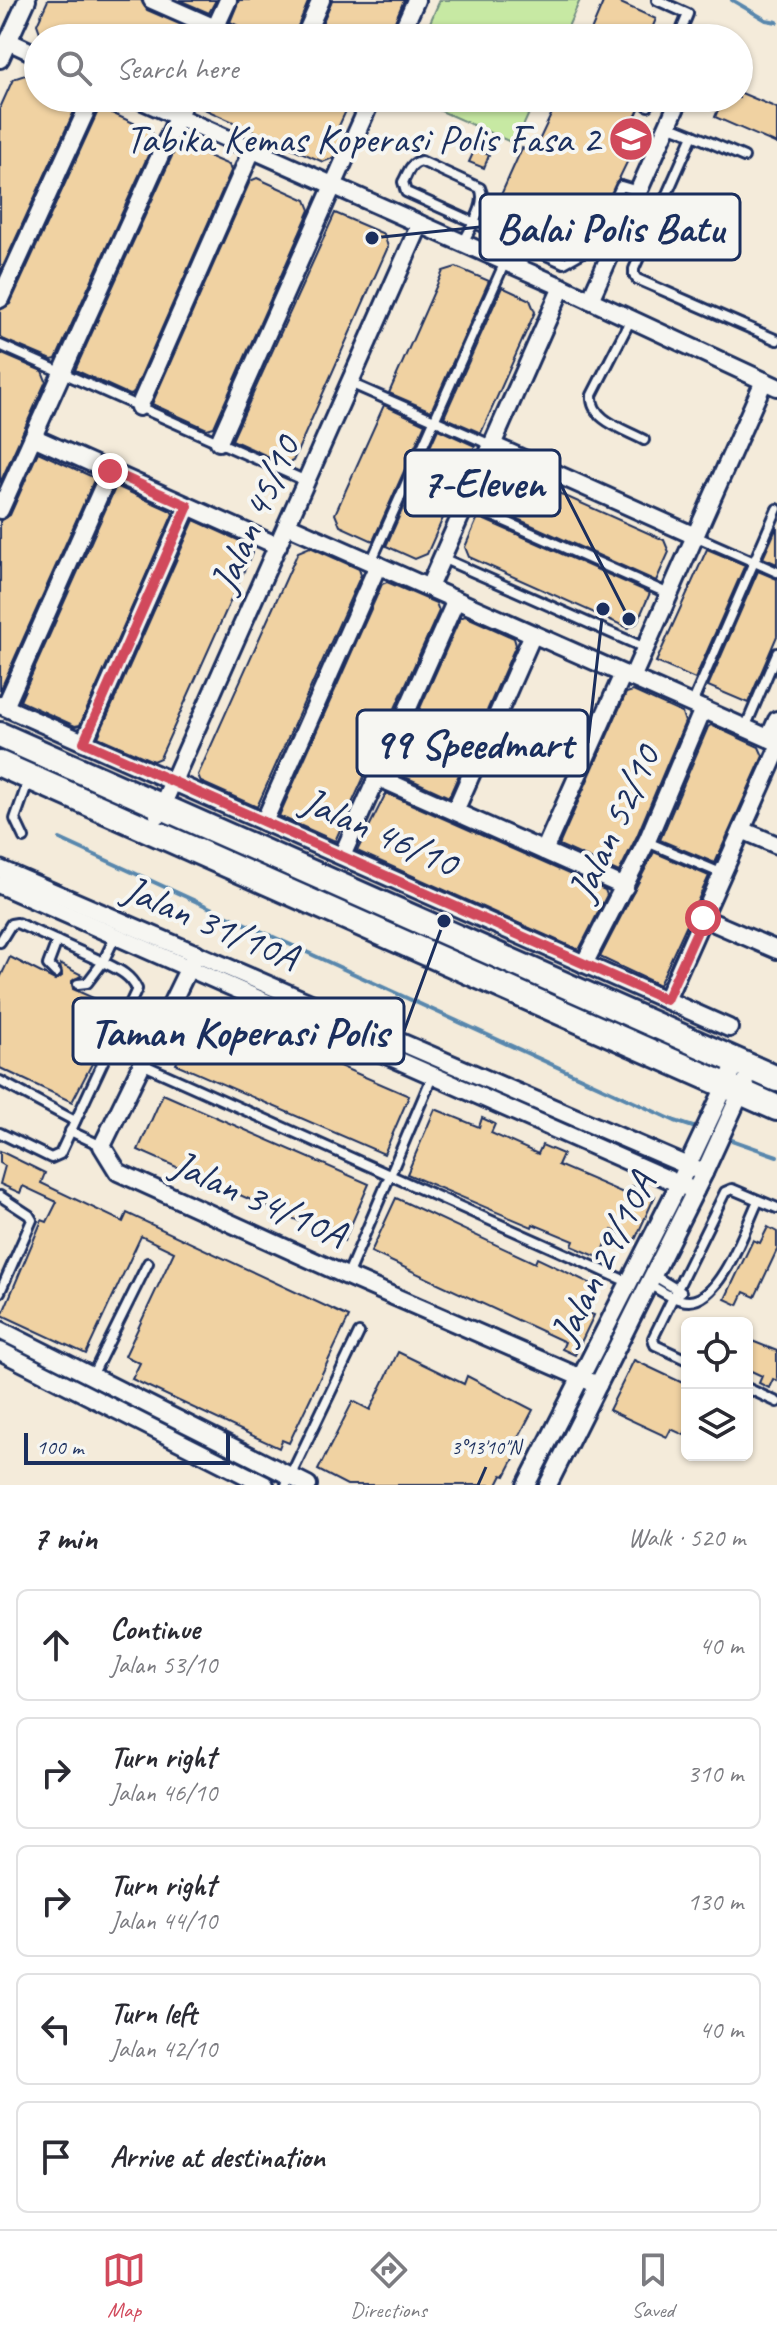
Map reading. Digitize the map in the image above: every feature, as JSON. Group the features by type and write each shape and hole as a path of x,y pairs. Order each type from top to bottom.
{"main road":[{"name":"Jalan 46/10","path":"0,735 777,1079"},
{"path":"0,764 777,1108"}],"street":[{"path":"0,59 4,40 27,0"},
{"path":"152,0 196,24"},
{"path":"217,24 228,0"},
{"path":"310,24 321,0"},
{"path":"405,24 416,0"},
{"path":"4,40 24,49"},
{"path":"0,299 86,112"},
{"path":"167,112 505,262 536,262 562,287 770,384 695,536 645,648 627,676 544,851"},
{"path":"0,510 180,112"},
{"path":"219,442 366,112"},
{"path":"590,300 674,112"},
{"path":"139,407 252,150"},
{"name":"Jalan 45/10","path":"150,830 420,224"},
{"path":"429,587 562,287"},
{"path":"33,437 278,546"},
{"path":"492,445 695,536"},
{"path":"2,706 110,471"},
{"path":"84,742 188,506"},
{"path":"287,525 745,728 774,744"},
{"path":"264,822 374,563"},
{"path":"342,856 456,600"},
{"path":"455,811 533,634"},
{"name":"Jalan 46/10","path":"2,706 729,1028"},
{"name":"Jalan 52/10","path":"584,964 647,841 697,707"},
{"path":"666,1000 742,830 774,744 777,720"},
{"path":"377,777 625,887"},
{"path":"742,830 777,845"},
{"name":"Jalan 31/10A","path":"0,869 432,1077 687,1188"},
{"name":"Jalan 31/10A","path":"0,885 115,937 192,961 704,1173"},
{"path":"703,918 777,950"},
{"path":"102,1146 192,961"},
{"name":"Jalan 29/10A","path":"548,1485 651,1279 687,1188 688,1166 728,1122 734,1088 744,1065"},
{"name":"Jalan 29/10A","path":"526,1485 628,1282 687,1188 704,1173 714,1110 734,1088"},
{"name":"Jalan 34/10A","path":"102,1146 118,1172 598,1385"},
{"path":"0,1330 288,1480 308,1485"},
{"path":"0,1351 265,1485"}],"lane":[{"path":"657,0 688,14 684,24"},
{"path":"668,125 744,157"},
{"path":"693,135 634,275 637,279 777,340"},
{"path":"463,243 473,222 484,198 480,188 421,161 412,164 403,182 406,192 473,222 536,262 564,263 594,246 621,186 638,191"},
{"path":"374,563 505,262"},
{"path":"631,319 592,395 591,406 597,414 644,440"},
{"path":"0,345 307,481"},
{"path":"350,383 492,445"},
{"path":"466,504 669,594"},
{"path":"697,707 777,509"},
{"path":"695,536 777,572"},
{"path":"442,558 645,648"},
{"path":"745,728 777,653"},
{"path":"24,838 15,819 30,777"},
{"path":"647,841 723,874"},
{"path":"0,942 5,931 17,923 126,974 137,989 60,1154 51,1158 0,1133"},
{"path":"78,984 87,983 103,962 115,937"},
{"path":"56,973 48,965 57,941"},
{"path":"141,1064 628,1282"},
{"path":"347,1276 432,1077"},
{"path":"0,1081 75,1121"},
{"path":"70,1131 102,1146"},
{"path":"681,1357 655,1345 653,1338 725,1192 732,1189 758,1201 775,1204"},
{"path":"0,1196 32,1220 0,1292"},
{"path":"651,1279 690,1301 706,1296 717,1285 758,1201"},
{"path":"92,1376 148,1263"},
{"path":"288,1480 359,1333"},
{"path":"749,1389 777,1402"}],"green space":[{"path":"440,0 580,0 569,24 429,24"},
{"path":"443,112 530,112 515,144"}],"building":[{"path":"48,0 141,0 147,10 179,24 37,24"},
{"path":"179,0 216,0 209,13"},
{"path":"239,0 309,0 299,24 230,22"},
{"path":"332,0 404,0 394,24 322,24"},
{"path":"604,0 614,0 656,19 654,24 594,24"},
{"path":"24,75 24,112 74,112 0,273 0,108 13,79"},
{"path":"753,98 777,108 777,144 715,117 717,112 753,112"},
{"path":"98,112 110,112 151,131 155,140 56,359 0,338 0,310 10,304"},
{"path":"211,112 345,112 337,130 344,134 333,158 323,162"},
{"path":"552,112 638,112 634,120 645,125 589,241 568,249 561,226 551,246 497,222 503,210 496,206 522,148 529,151 532,145 536,147"},
{"path":"180,144 229,165 231,171 130,395 75,370"},
{"path":"475,149 489,155 484,168 469,162"},
{"path":"257,178 306,200 310,210 214,427 207,429 152,404 250,181"},
{"path":"335,213 384,234 388,247 293,461 285,464 232,440"},
{"path":"456,267 489,281 431,411 389,393 443,271"},
{"path":"502,287 530,300 535,312 481,433 444,417"},
{"path":"0,353 42,371 46,381 0,483"},
{"path":"384,405 425,424 373,541 340,526 335,514"},
{"path":"438,429 475,446 427,554 415,559 386,546"},
{"path":"38,452 95,478 0,691 0,521 10,515"},
{"path":"509,471 664,540 669,552 656,581 484,504 497,475"},
{"path":"116,486 173,514 80,725 75,726 20,701"},
{"path":"478,517 650,593 637,623 628,628 469,557 465,547"},
{"path":"194,520 249,545 252,553 160,758 153,761 98,737"},
{"path":"777,527 777,564 763,558"},
{"path":"310,547 359,569 361,575 257,807 201,782 198,775 298,552"},
{"path":"707,549 745,565 695,679 656,662"},
{"path":"758,571 777,579 777,636 748,703 708,686"},
{"path":"387,582 436,603 439,611 335,841 279,816 382,584"},
{"path":"465,616 514,638 516,645 449,797 392,771 460,618"},
{"path":"633,691 682,713 685,722 619,872 559,845 626,693"},
{"path":"711,725 759,747 763,756 715,863 660,840"},
{"path":"386,793 605,890 607,895 579,950 357,851"},
{"path":"654,852 709,876 659,985 600,957"},
{"path":"10,957 55,980 62,976 60,964 82,975 72,981 73,989 120,1010 72,1102 0,1068 0,978"},
{"path":"201,1006 409,1096 384,1154 176,1064"},
{"path":"163,1094 369,1184 344,1241 138,1150"},
{"path":"435,1109 479,1127 482,1118 495,1124 491,1133 538,1154 542,1145 563,1154 558,1165 628,1195 632,1186 655,1196 635,1240 612,1230 600,1258 572,1246 574,1241 533,1224 532,1227 407,1174"},
{"path":"0,1151 45,1173 41,1183 123,1222 127,1213 349,1317 289,1443 282,1440 279,1448 132,1379 140,1363 125,1356 174,1252 141,1236 86,1354 2,1315 42,1220 47,1222 57,1202 23,1186 20,1193 0,1184 5,1166 0,1163"},
{"path":"396,1198 535,1263 537,1258 600,1288 588,1313 594,1315 575,1355 562,1349 565,1342 371,1252"},
{"path":"768,1227 777,1232 777,1250 755,1297 744,1292 738,1305 725,1299 753,1240 760,1243"},
{"path":"753,1341 777,1351 777,1381 773,1379 769,1388 759,1383 762,1376 753,1372"},
{"path":"398,1352 464,1384 467,1376 533,1410 517,1440 522,1443 497,1485 347,1485 318,1470 353,1401 370,1410"},
{"path":"634,1360 681,1382 681,1434 671,1429 667,1437 609,1410"}],"waterway":[{"path":"732,0 766,20 777,22"},
{"path":"60,839 675,1121 699,1129"},
{"path":"726,1138 777,1156"}],"place":[{"name":"Tabika Kemas Koperasi Polis Fasa 2","path":"631,139"},
{"name":"Balai Polis Batu","path":"372,238"},
{"name":"99 Speedmart","path":"603,609"},
{"name":"7-Eleven","path":"629,619"},
{"name":"Taman Koperasi Polis","path":"444,921"}],"route":[{"path":"110,471 188,506 84,742 666,1000 703,918"}]}
